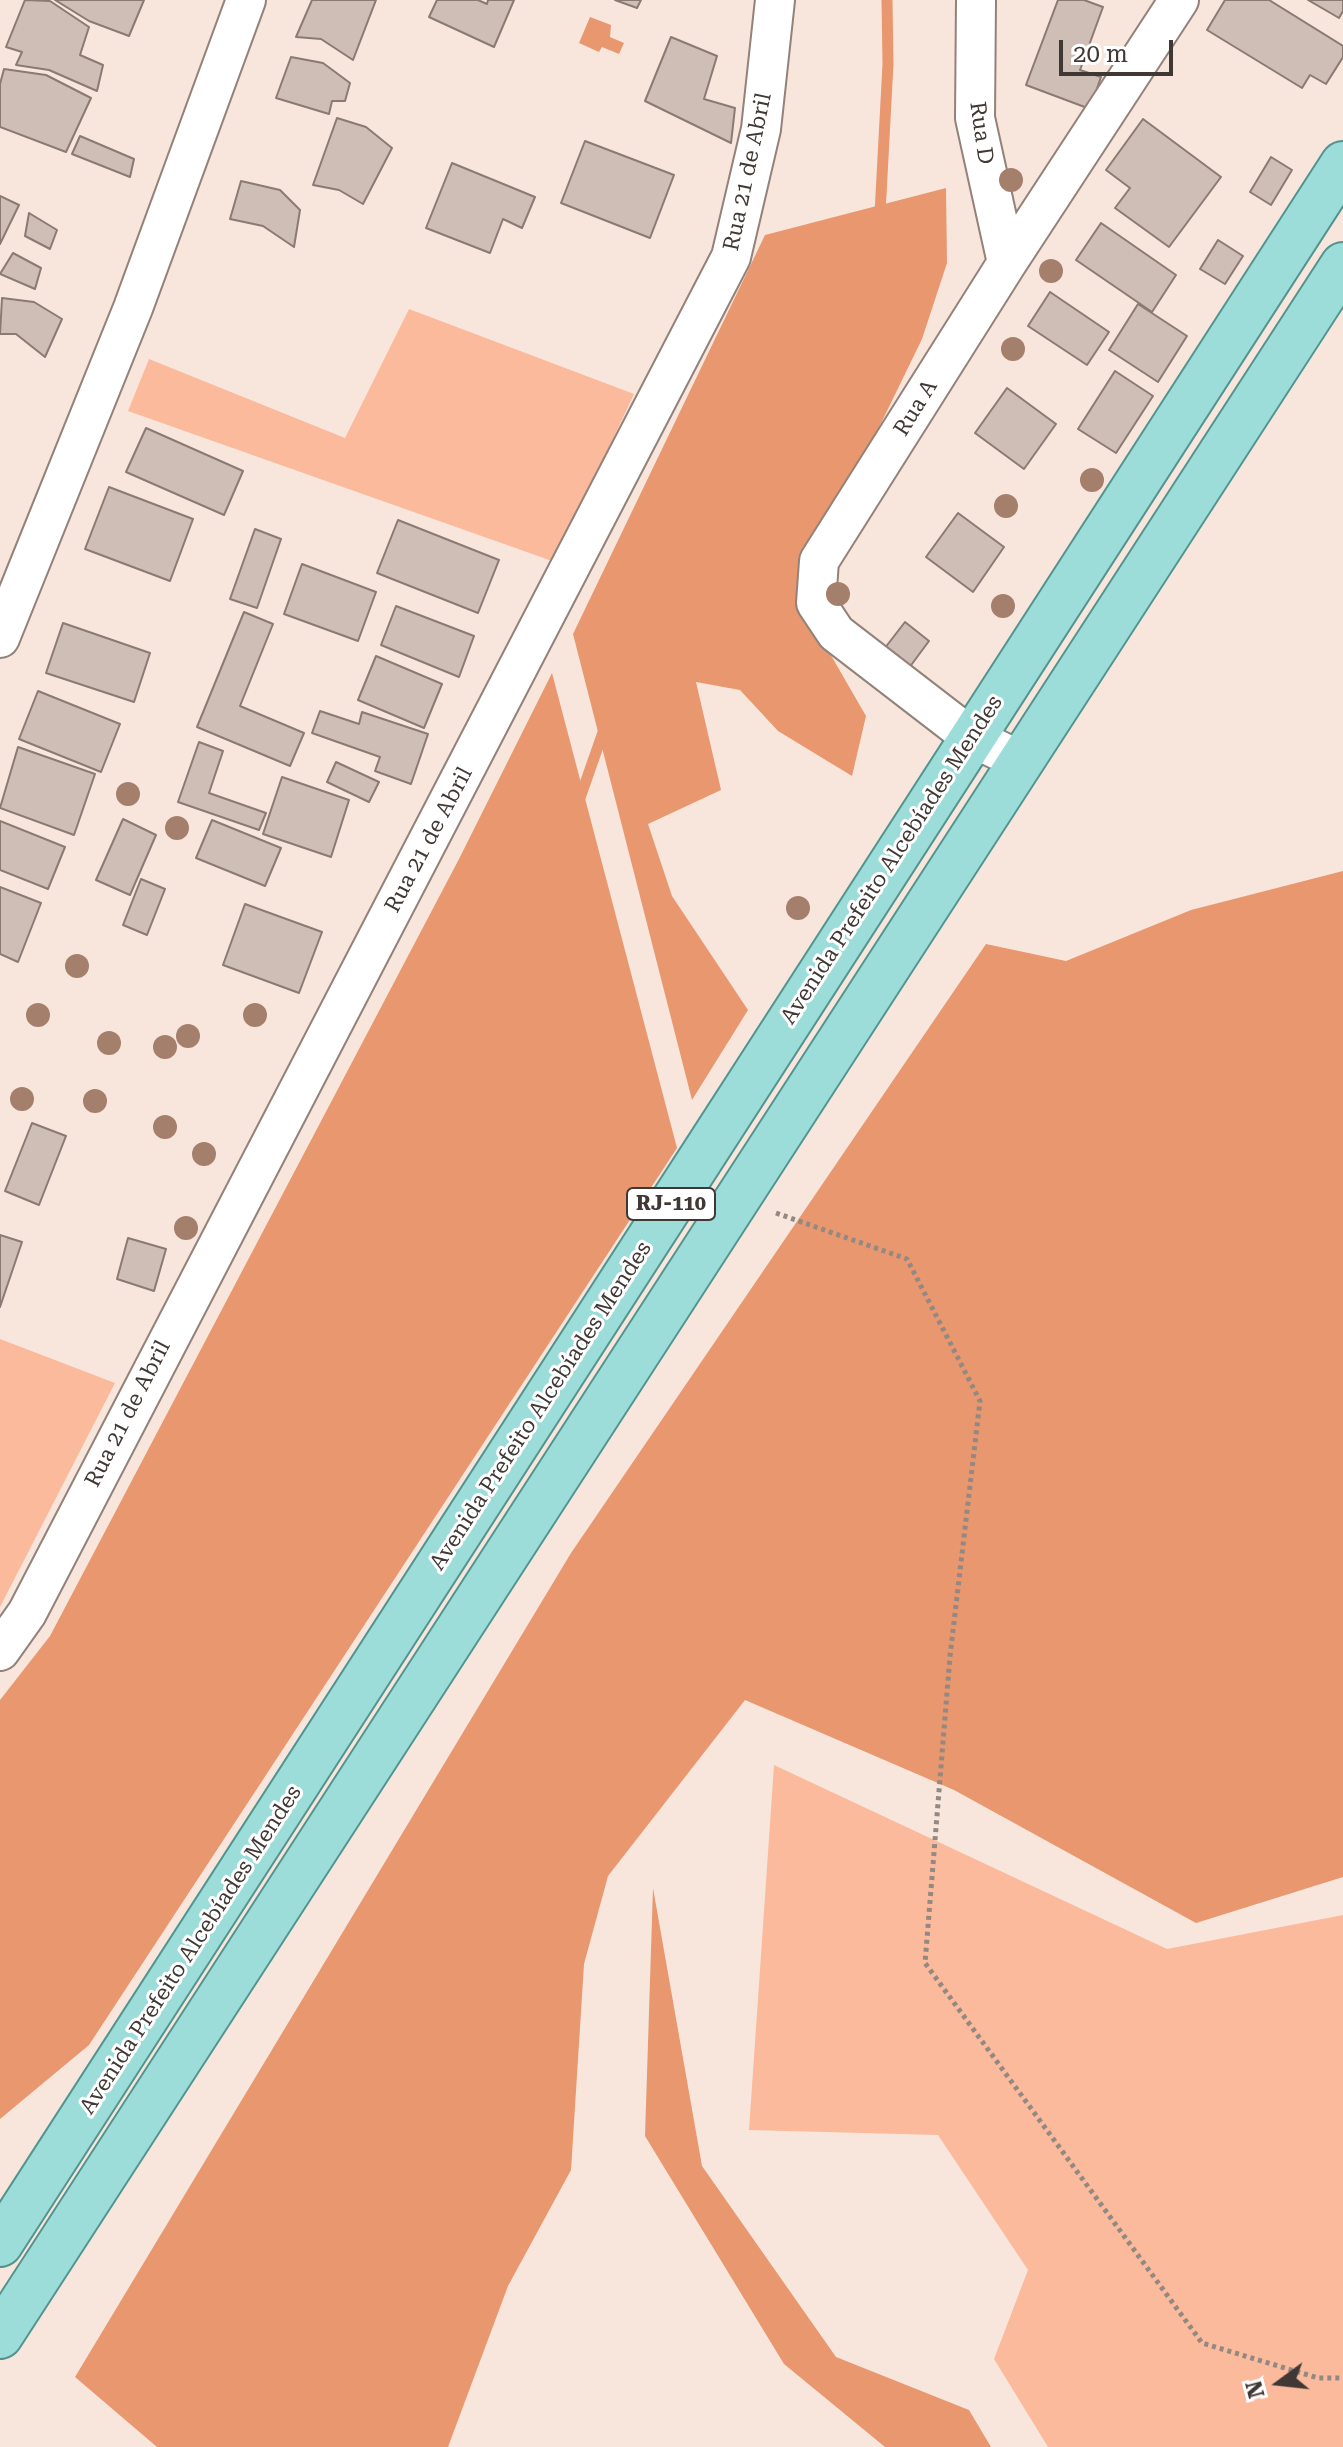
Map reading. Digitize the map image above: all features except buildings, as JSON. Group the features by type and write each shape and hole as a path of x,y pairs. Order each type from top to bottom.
{"main road":[{"name":"Avenida Prefeito Alcebíades Mendes","path":"0,2244 1343,164"},
{"name":"RJ-110","path":"0,2336 1343,265"}],"street":[{"path":"0,638 133,308 246,0"},
{"name":"Rua 21 de Abril","path":"0,1651 33,1600 731,257 761,129 775,0"},
{"name":"Rua D","path":"976,0 975,118 1007,263"},
{"name":"Rua A","path":"1021,761 971,737 836,633 816,603 819,561 1007,263 1179,0"}],"path":[{"path":"737,1200 907,1259 980,1401 950,1656 925,1963 1202,2343 1318,2378 1343,2378"}],"shaded area":[{"path":"590,17 611,25 610,37 624,43 619,54 602,47 599,52 579,43"},
{"path":"946,188 947,263 922,339 869,448 810,619 866,716 852,776 778,731 740,690 696,682 721,790 648,824 672,896 748,1010 692,1100 573,634 765,235"},
{"path":"409,309 634,394 555,562 128,411 149,359 345,438"},
{"path":"552,673 677,1148 89,2045 0,2119 0,1700 50,1636 459,859"},
{"path":"1343,871 1343,1877 1196,1923 954,1790 745,1700 608,1876 584,1964 571,2170 508,2286 448,2447 157,2447 75,2377 571,1553 986,944 1066,961 1191,910"},
{"path":"0,1339 115,1383 0,1607"},
{"path":"774,1765 1167,1949 1343,1915 1343,2447 1048,2447 994,2359 1028,2270 938,2135 749,2130"},
{"path":"653,1888 702,2166 836,2357 969,2410 991,2447 885,2447 784,2364 645,2136"}],"waterway":[{"path":"0,1864 229,1534 469,1115 622,678 878,251 888,64 887,0"}]}
